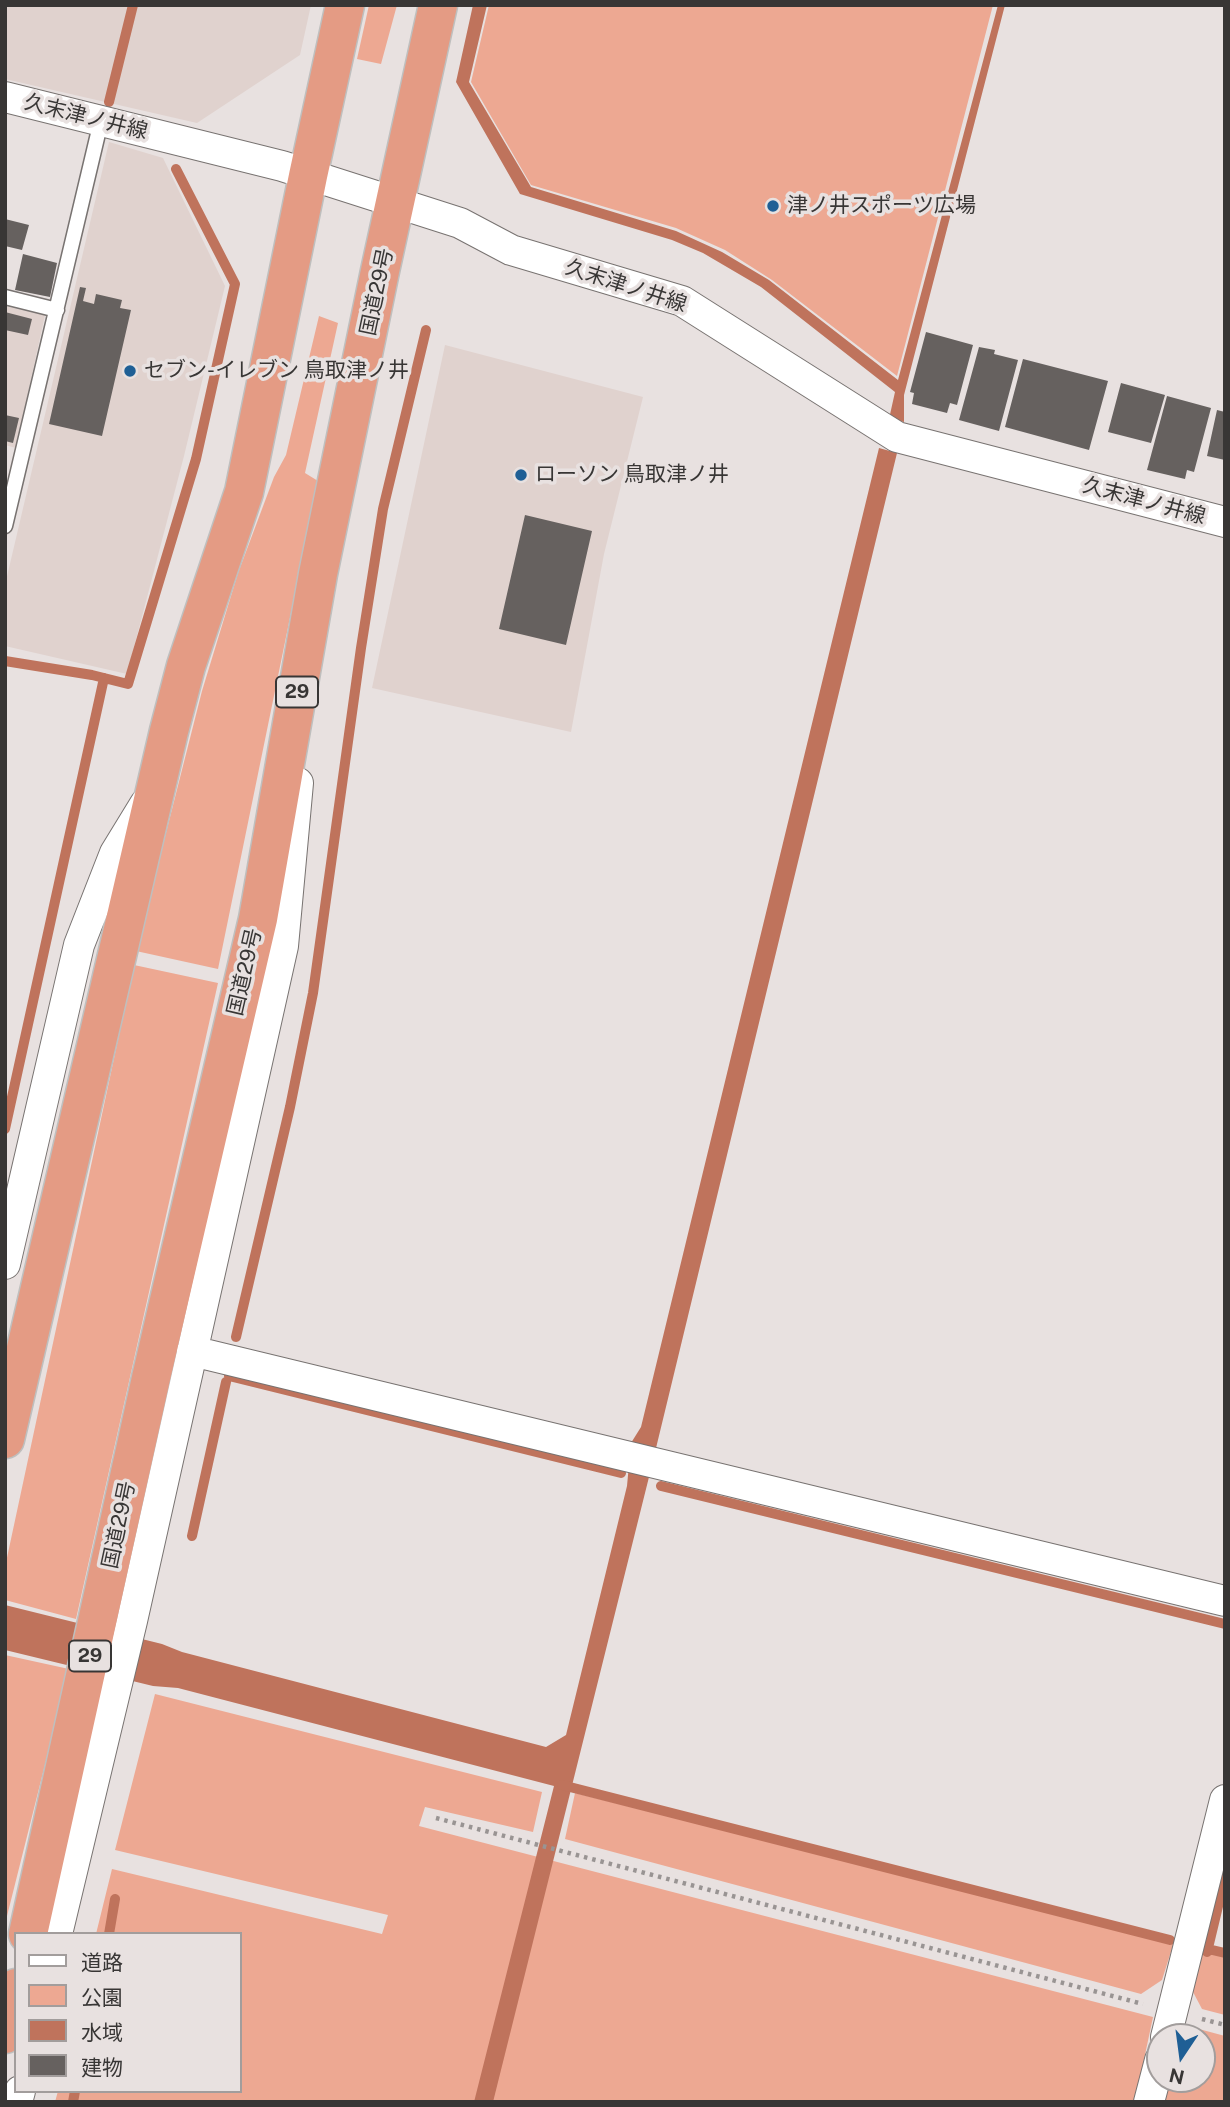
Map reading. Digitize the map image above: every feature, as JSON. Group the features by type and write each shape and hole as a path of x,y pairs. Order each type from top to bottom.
{"highway":[{"path":"5,1439 155,789 186,666 244,492 345,5"},
{"name":"国道29号","path":"28,1932 151,1378 258,919 318,574 438,5"},
{"path":"5,2034 14,1996"}],"street":[{"name":"久末津ノ井線","path":"5,97 282,166 460,223 511,250 682,301 897,437 1225,522"},
{"path":"57,1932 132,1621 283,946 318,574"},
{"path":"5,1265 79,945 115,853 155,789"},
{"path":"192,1352 1225,1601"},
{"path":"1169,2023 1225,1800"}],"lane":[{"path":"5,526 101,121"},
{"path":"5,297 57,310"}],"path":[{"path":"436,1818 1165,2023"}],"shaded area":[{"path":"5,5 311,5 300,55 197,123 5,79"},
{"name":"セブン-イレブン 鳥取津ノ井","path":"109,142 163,158 225,286 127,674 5,646 5,585"},
{"path":"5,306 45,315 16,448 5,445"},
{"name":"ローソン 鳥取津ノ井","path":"445,345 643,397 604,554 571,732 372,688"}],"green space":[{"path":"369,5 397,5 381,64 357,59"},
{"name":"津ノ井スポーツ広場","path":"489,5 993,5 897,376 772,280 725,250 676,228 531,185 471,82"},
{"path":"319,316 338,323 305,473 318,481 218,969 136,951 202,691 238,573 274,477 286,455"},
{"path":"134,965 218,983 76,1619 5,1600 5,1567"},
{"path":"5,1655 69,1669 5,1924"},
{"path":"155,1694 542,1792 533,1832 425,1807 419,1826 1153,2017 1152,2023 1146,2023 1146,2050 1135,2102 55,2102 57,2093 242,2093 242,1932 96,1932 112,1869 382,1934 388,1915 115,1850"},
{"path":"575,1793 1174,1942 1162,1980 1141,1994 565,1839"},
{"path":"1200,1949 1225,1955 1225,2015 1202,2009 1193,1992"},
{"path":"1216,2034 1225,2036 1225,2102 1162,2102 1165,2093 1216,2093"}],"water":[{"path":"473,5 487,5 469,82 531,187 676,231 722,252 769,280 898,380 998,5 1005,5 904,395 904,422 889,419 895,392 761,287 703,253 672,240 520,194 456,82"},
{"path":"879,448 897,453 649,1477 493,2102 474,2102 554,1786 178,1688 153,1686 5,1650 5,1605 162,1644 182,1652 546,1747 566,1735 627,1486 631,1443 641,1427"}],"building":[{"path":"5,219 29,225 22,250 5,246"},
{"path":"23,254 57,263 50,297 15,290"},
{"path":"80,287 86,288 83,301 94,304 96,294 122,300 120,308 131,310 102,436 49,424"},
{"path":"5,312 32,319 28,335 5,330"},
{"path":"926,332 973,345 957,405 950,403 947,413 912,404 914,393 910,392"},
{"path":"979,347 995,350 994,354 1018,360 999,431 959,420"},
{"path":"1023,359 1108,381 1089,450 1005,427"},
{"path":"1121,383 1165,395 1151,443 1108,432"},
{"path":"1167,396 1211,408 1194,472 1187,470 1185,479 1147,470"},
{"path":"1217,410 1225,412 1225,460 1207,456"},
{"path":"5,415 19,418 13,443 5,441"},
{"path":"525,515 592,531 566,645 499,629"}],"waterway":[{"path":"109,102 133,5"},
{"path":"5,661 92,675 128,684 196,459 235,284 176,169"},
{"path":"236,1337 290,1107 313,993 383,509 426,330"},
{"path":"5,1129 104,678"},
{"path":"229,1376 621,1473"},
{"path":"192,1536 226,1382"},
{"path":"661,1486 1225,1624"},
{"path":"562,1785 1170,1940"},
{"path":"1207,1952 1225,1877"},
{"path":"109,1932 115,1899"},
{"path":"1208,1949 1225,1953"},
{"path":"73,2102 75,2093"}],"place":[{"name":"津ノ井スポーツ広場","path":"773,206"},
{"name":"セブン-イレブン 鳥取津ノ井","path":"130,371"},
{"name":"ローソン 鳥取津ノ井","path":"521,475"}]}
